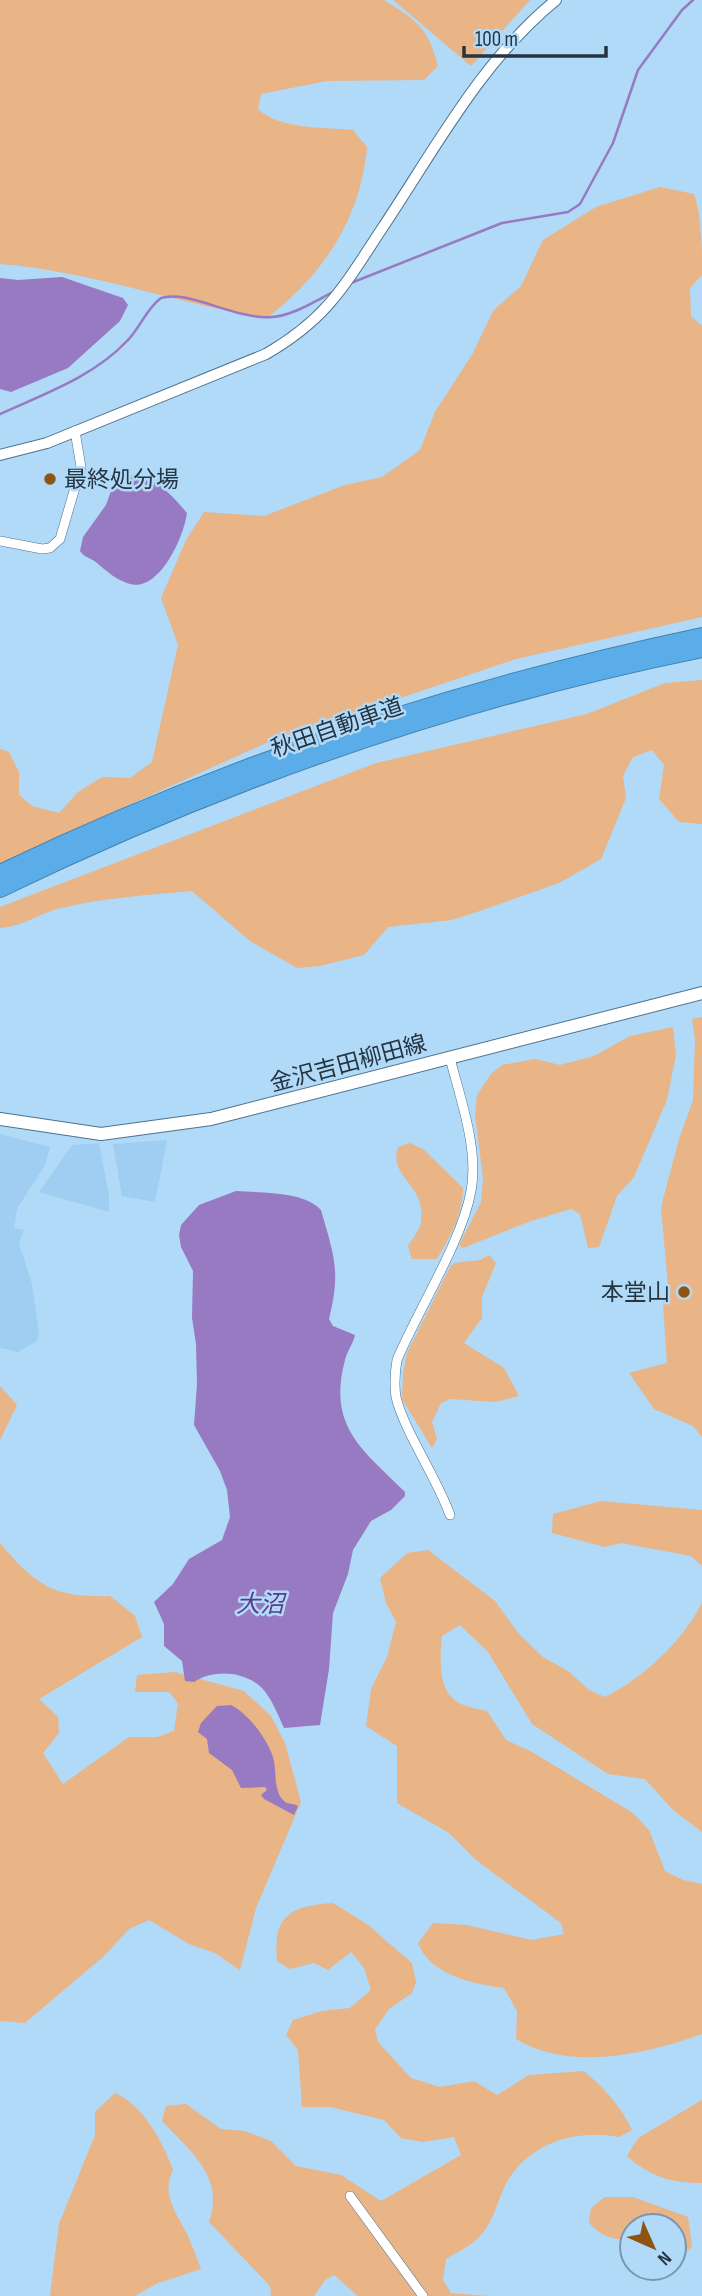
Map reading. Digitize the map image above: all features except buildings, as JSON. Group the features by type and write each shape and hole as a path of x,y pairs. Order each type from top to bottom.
{"highway":[{"name":"秋田自動車道","path":"0,873 193,789 376,723 577,664 702,636"},
{"name":"秋田自動車道","path":"0,889 197,802 380,736 567,681 702,649"}],"main road":[{"name":"金沢吉田柳田線","path":"0,1119 101,1133 151,1129 285,1101 702,993"}],"street":[{"path":"0,455 75,431 266,354 299,335 339,295 496,59 556,0"},
{"path":"0,541 42,549 50,548 60,539 81,467 75,431"},
{"path":"450,1058 467,1130 472,1163 471,1190 462,1220 397,1360 394,1381 397,1399 439,1485 450,1516"},
{"path":"350,2196 423,2296"}],"shaded area":[{"path":"0,0 384,0 420,26 430,42 438,66 424,80 327,81 261,94 258,109 267,116 290,124 353,130 367,147 357,198 336,243 305,283 267,318 67,273 0,264"},
{"path":"393,0 530,0 471,66"},
{"path":"660,187 694,194 700,223 702,275 690,288 691,316 702,326 702,617 516,659 264,744 0,863 0,749 9,752 19,772 19,795 32,806 59,813 78,792 102,777 130,778 152,762 178,645 161,598 186,540 204,512 264,516 345,485 382,477 420,450 435,412 473,353 493,311 521,286 543,240 596,207"},
{"path":"702,680 702,824 679,822 659,799 664,765 652,750 633,757 623,776 626,798 601,859 559,883 452,920 388,927 364,955 320,966 297,968 250,941 192,891 74,905 0,928 0,907 376,763 587,714 665,683"},
{"path":"702,1017 702,1437 693,1426 654,1409 629,1373 667,1363 663,1305 668,1286 661,1207 679,1139 693,1100 695,1039 692,1019"},
{"path":"673,1027 676,1055 667,1100 634,1177 617,1196 599,1247 588,1248 580,1214 571,1209 528,1222 463,1248 459,1245 481,1202 483,1178 475,1115 477,1095 491,1074 502,1065 535,1059 560,1065 594,1056 630,1036"},
{"path":"0,1134 50,1147 45,1165 17,1209 14,1228 24,1230 19,1243 32,1284 39,1333 37,1341 18,1352 0,1348"},
{"path":"167,1140 155,1202 122,1196 113,1144"},
{"path":"99,1143 109,1196 109,1212 39,1192 72,1145"},
{"path":"410,1143 423,1149 463,1188 458,1216 437,1259 412,1259 408,1246 418,1231 421,1209 419,1199 402,1174 396,1158 398,1147"},
{"path":"489,1255 496,1263 482,1297 482,1318 464,1343 504,1368 519,1396 495,1402 450,1399 441,1403 432,1422 437,1439 432,1448 402,1399 407,1353 450,1267 454,1263 480,1260"},
{"path":"0,1386 17,1405 0,1440"},
{"path":"601,1501 702,1510 702,1566 691,1556 621,1543 605,1547 552,1533 553,1514"},
{"path":"0,1543 24,1570 48,1586 74,1595 110,1596 135,1616 142,1637 39,1699 58,1717 59,1733 43,1753 63,1784 129,1737 157,1737 174,1731 178,1703 169,1692 135,1692 137,1675 175,1672 244,1691 271,1716 285,1743 301,1802 256,1908 240,1970 215,1953 189,1944 149,1920 129,1929 104,1956 25,2023 0,2021"},
{"path":"428,1550 495,1601 519,1634 543,1657 568,1671 589,1690 605,1697 633,1680 660,1658 684,1631 702,1603 702,1832 673,1810 645,1779 608,1774 532,1724 488,1652 460,1625 442,1636 441,1663 443,1682 452,1698 459,1703 487,1711 506,1740 532,1752 633,1813 649,1830 665,1871 683,1880 702,1884 702,2034 657,2048 608,2056 560,2055 537,2049 516,2039 517,2011 504,1988 454,1976 432,1963 424,1954 418,1943 433,1923 467,1925 531,1940 564,1934 561,1923 476,1860 449,1833 397,1803 397,1746 366,1726 371,1689 387,1657 396,1622 386,1603 380,1578 407,1553"},
{"path":"333,1903 368,1925 412,1963 416,1982 412,1993 389,2009 375,2029 378,2042 411,2078 440,2087 474,2081 497,2095 529,2075 584,2071 611,2098 632,2130 619,2137 588,2135 558,2140 531,2154 520,2165 506,2184 490,2221 478,2239 446,2259 443,2280 451,2293 487,2296 358,2296 334,2275 325,2280 314,2296 271,2296 270,2286 209,2222 213,2206 209,2178 194,2155 162,2121 166,2106 186,2104 221,2129 245,2131 271,2141 296,2166 341,2175 381,2201 461,2155 454,2137 423,2142 401,2138 384,2120 330,2107 302,2107 298,2050 286,2035 293,2020 322,2011 350,2008 371,1990 364,1968 351,1952 328,1970 314,1963 290,1969 277,1961 278,1933 287,1916 305,1907"},
{"path":"115,2093 143,2115 164,2148 173,2170 168,2186 171,2202 201,2269 158,2283 135,2296 50,2296 59,2224 95,2135 95,2112"},
{"path":"702,2100 702,2183 681,2182 653,2174 627,2156 638,2138"},
{"path":"605,2197 633,2197 674,2212 618,2212 618,2239 603,2235 589,2223 591,2208"},
{"path":"688,2217 692,2246 688,2251"}],"water":[{"path":"62,277 123,298 128,305 120,321 68,368 11,392 0,389 0,278 18,280"},
{"path":"127,475 153,482 168,492 187,513 181,535 169,560 151,580 141,584 121,581 80,551 83,537 106,505 112,488"},
{"name":"大沼","path":"236,1191 293,1196 304,1199 321,1210 335,1276 329,1319 333,1326 355,1335 346,1357 341,1383 341,1403 345,1420 363,1449 405,1492 405,1496 391,1510 371,1521 353,1550 348,1574 333,1613 329,1669 320,1725 284,1728 262,1688 238,1675 211,1675 194,1682 185,1681 182,1661 164,1646 164,1624 154,1602 173,1584 189,1559 222,1540 230,1517 227,1490 220,1471 194,1425 197,1384 192,1318 193,1271 181,1247 179,1235 181,1225 199,1205"},
{"path":"231,1705 250,1720 266,1742 273,1757 280,1796 286,1803 298,1806 294,1815 264,1799 261,1795 267,1790 265,1787 241,1788 232,1770 209,1753 207,1739 198,1732 201,1723 217,1706"}],"waterway":[{"path":"351,283 502,223 568,212 580,204 613,143 638,70 682,10 693,0"},
{"path":"0,414 67,384 99,365 127,341 161,298 185,298 243,314 272,317 295,311 333,292"}],"place":[{"name":"最終処分場","path":"50,479"},
{"name":"本堂山","path":"684,1292"}]}
